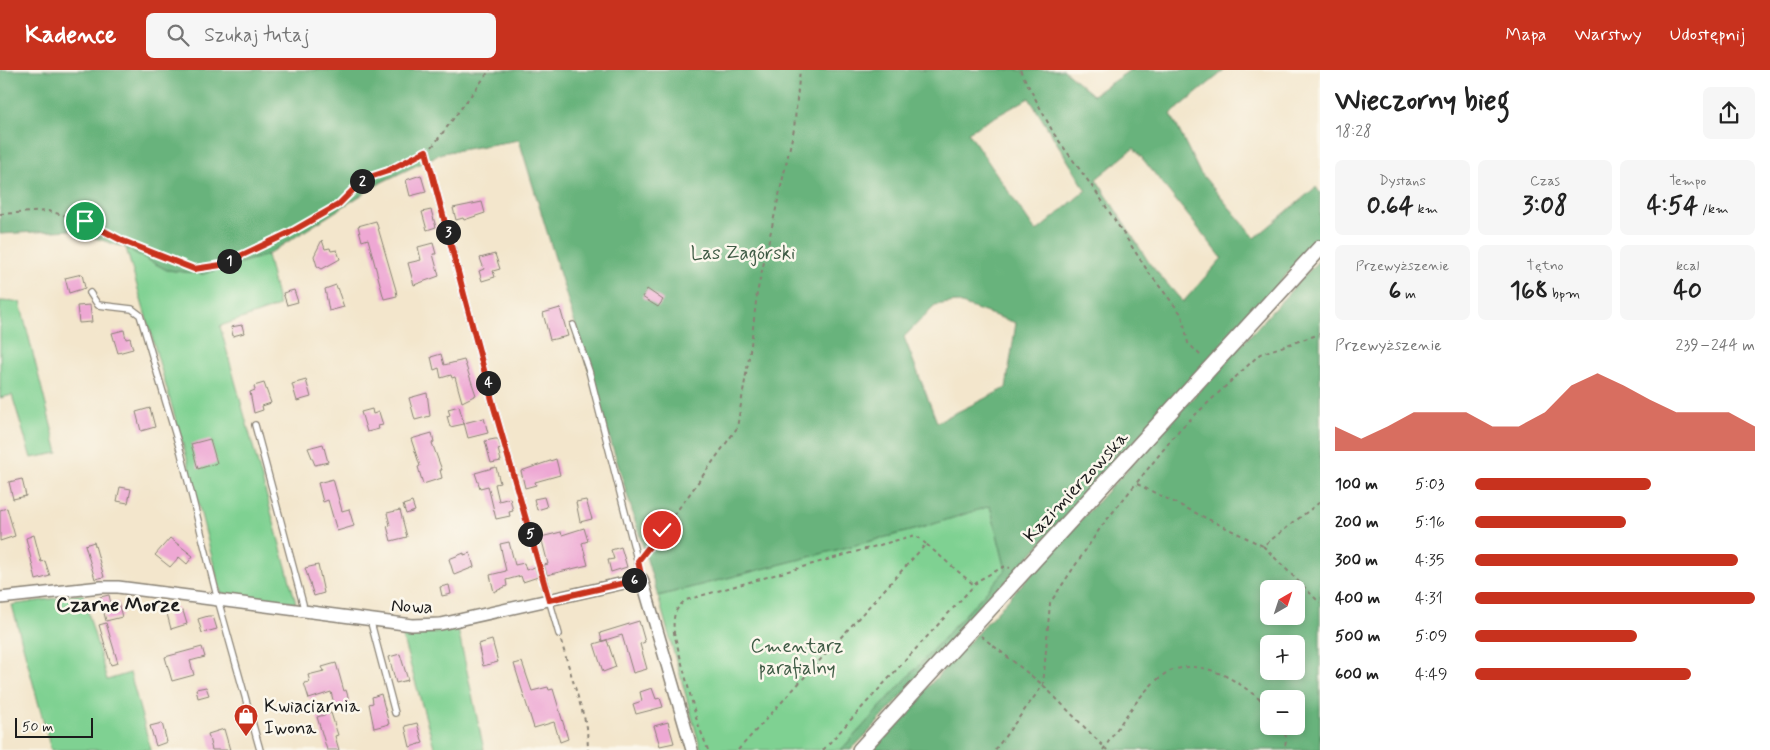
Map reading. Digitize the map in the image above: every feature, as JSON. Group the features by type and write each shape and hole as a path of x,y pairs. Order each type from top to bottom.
{"street":[{"name":"Kazimierzowska","path":"860,750 1320,248"},
{"name":"Nowa","path":"0,598 101,586 412,625 441,624 642,579"},
{"path":"642,579 692,750"}],"lane":[{"path":"426,151 493,404 558,634"},
{"path":"90,293 98,305 108,308 121,307 140,314 181,452 218,600 260,750"},
{"path":"574,324 589,371 642,579"},
{"path":"254,425 303,604 303,611"},
{"path":"370,619 395,713"}],"path":[{"path":"0,214 48,211 85,221 123,241 194,269 221,265 289,233 338,205 364,179 388,171 437,144 444,130 490,70"},
{"path":"638,561 686,499 736,428 751,345 757,293 794,129 800,70"},
{"path":"1020,70 1054,134 1099,196 1149,273 1182,315 1188,343 1212,367"},
{"path":"995,750 1043,685 1050,603 1101,527 1180,429 1260,354 1320,334"},
{"path":"1136,484 1263,546 1320,603"},
{"path":"1263,546 1320,502"},
{"path":"708,750 697,721 674,634 673,619 676,607 686,600 915,535 974,585"},
{"path":"738,750 926,544"},
{"path":"822,750 979,580 1005,566 1019,576"},
{"path":"976,631 1043,685 1105,749 1152,684 1172,670 1193,667 1216,672 1236,683 1260,701"},
{"path":"558,634 587,727 588,750"},
{"path":"1285,735 1285,750"}],"green space":[{"name":"Las Zagórski","path":"0,70 1064,70 1093,95 1130,70 1225,70 1171,114 1199,171 1255,238 1316,187 1320,193 1320,238 851,750 841,750 1006,570 990,506 921,528 658,596 519,140 442,153 382,182 267,255 203,274 167,270 126,248 71,230 0,234","holes":["1029,98 1086,190 1036,232 968,132","1134,148 1222,258 1183,302 1150,264 1096,179","956,302 1016,323 1006,388 937,422 904,337 935,305"]},
{"path":"126,248 167,270 203,274 267,255 279,306 220,326 296,603 221,593 186,455"},
{"path":"1320,259 1320,750 870,750"},
{"path":"0,301 20,302 58,453 31,458 12,395 0,398"},
{"name":"Cmentarz parafialny","path":"990,506 1006,570 841,750 701,750 658,596 921,528"},
{"path":"83,594 107,680 130,673 151,750 51,750 12,605"},
{"path":"457,625 484,750 435,750 400,629"}],"building":[{"path":"421,175 426,192 410,196 406,180"},
{"path":"482,202 485,213 464,220 463,218 456,220 453,208"},
{"path":"431,210 436,227 427,230 422,212"},
{"path":"376,221 397,296 384,299 368,239 362,241 358,226"},
{"path":"322,240 325,249 337,250 340,259 322,269 317,266 314,256"},
{"path":"433,243 436,254 433,254 439,276 414,285 408,263 421,260 418,247"},
{"path":"495,254 500,269 493,271 495,277 482,281 479,271 484,269 480,258"},
{"path":"82,274 85,288 69,293 65,278"},
{"path":"336,285 344,307 329,311 325,289"},
{"path":"647,289 663,300 658,307 642,297"},
{"path":"294,290 298,302 287,305 283,293"},
{"path":"90,305 92,322 79,323 77,306"},
{"path":"560,308 568,336 550,340 543,313"},
{"path":"242,325 244,333 233,336 231,327"},
{"path":"124,330 126,339 130,338 133,349 118,353 112,333"},
{"path":"441,354 444,365 464,360 476,395 462,402 455,377 452,378 451,375 441,378 439,368 434,370 431,357"},
{"path":"306,380 311,397 297,401 292,384"},
{"path":"264,383 271,403 262,406 263,410 254,413 250,392 255,390 254,386"},
{"path":"427,393 430,416 415,420 409,398"},
{"path":"459,406 464,424 450,427 447,416 450,415 448,409"},
{"path":"150,408 155,427 141,431 136,412"},
{"path":"372,409 373,414 379,412 383,425 378,426 379,429 367,432 361,412"},
{"path":"484,418 488,433 468,438 464,423"},
{"path":"432,433 434,442 432,443 442,470 440,470 442,478 423,484 418,467 420,466 411,439"},
{"path":"210,439 217,463 198,469 191,444"},
{"path":"498,439 501,448 498,449 501,461 491,463 485,441"},
{"path":"323,444 328,462 315,465 308,448"},
{"path":"556,459 560,475 535,482 536,485 525,488 521,471"},
{"path":"496,467 500,483 495,484 499,501 510,498 513,511 509,512 510,516 496,519 488,486 480,488 475,473"},
{"path":"22,479 26,496 13,499 9,482"},
{"path":"333,479 342,511 349,509 354,526 337,531 328,500 323,502 318,483"},
{"path":"120,487 131,489 128,503 117,501"},
{"path":"544,497 547,507 537,510 534,499"},
{"path":"586,500 592,519 580,522 576,502"},
{"path":"412,502 415,511 406,514 403,505"},
{"path":"7,508 15,536 0,541 0,510"},
{"path":"400,510 407,537 391,541 387,526 390,525 387,513"},
{"path":"584,528 588,541 582,543 588,565 547,575 544,565 548,564 541,537 561,532 562,535"},
{"path":"34,535 41,562 45,561 50,576 36,580 26,538"},
{"path":"170,538 193,556 187,564 179,557 170,567 155,555"},
{"path":"94,542 104,577 95,579 85,545"},
{"path":"509,542 515,565 524,563 526,570 535,567 538,577 523,582 521,576 506,580 507,586 494,592 490,575 506,571 500,544"},
{"path":"621,547 627,567 611,572 608,560 614,559 611,550"},
{"path":"464,553 464,555 470,553 474,567 454,575 449,559"},
{"path":"318,565 324,593 314,596 305,568"},
{"path":"449,585 451,594 442,596 440,587"},
{"path":"109,595 111,604 118,602 122,617 106,621 100,597"},
{"path":"177,607 178,613 183,611 187,624 171,629 166,610"},
{"path":"213,616 217,629 202,633 198,619"},
{"path":"639,621 645,642 640,644 647,669 633,673 622,635 602,641 600,633"},
{"path":"106,623 118,663 111,665 99,625"},
{"path":"492,640 498,662 483,666 478,644"},
{"path":"607,640 616,667 603,672 594,644"},
{"path":"202,647 205,657 190,661 194,675 172,681 165,657"},
{"path":"400,654 408,680 396,683 389,657"},
{"path":"522,662 532,691 548,687 549,690 553,689 568,739 560,742 554,722 534,728 514,664"},
{"path":"336,663 344,691 346,690 350,703 335,708 331,692 309,699 304,683 310,682 308,675 324,671 322,667"},
{"path":"206,687 209,695 198,698 196,689"},
{"path":"652,688 656,699 660,698 663,707 636,714 633,704 642,701 640,692"},
{"path":"381,694 389,724 374,728 369,704 373,703 372,697"},
{"path":"331,713 338,735 335,736 339,750 327,750 317,717"},
{"path":"668,722 674,743 660,746 654,726"},
{"path":"162,723 167,742 156,746 150,726"},
{"path":"417,723 423,743 410,747 405,726"},
{"path":"224,729 230,750 212,750 208,734"}],"place":[{"name":"Kwiaciarnia Iwona","path":"246,737"}],"district":[{"name":"Czarne Morze","path":"118,604"}],"route":[{"path":"85,221 123,241 194,269 221,265 289,233 338,205 364,179 388,171 426,151 493,404 549,600 642,579 638,561 662,530"}]}
